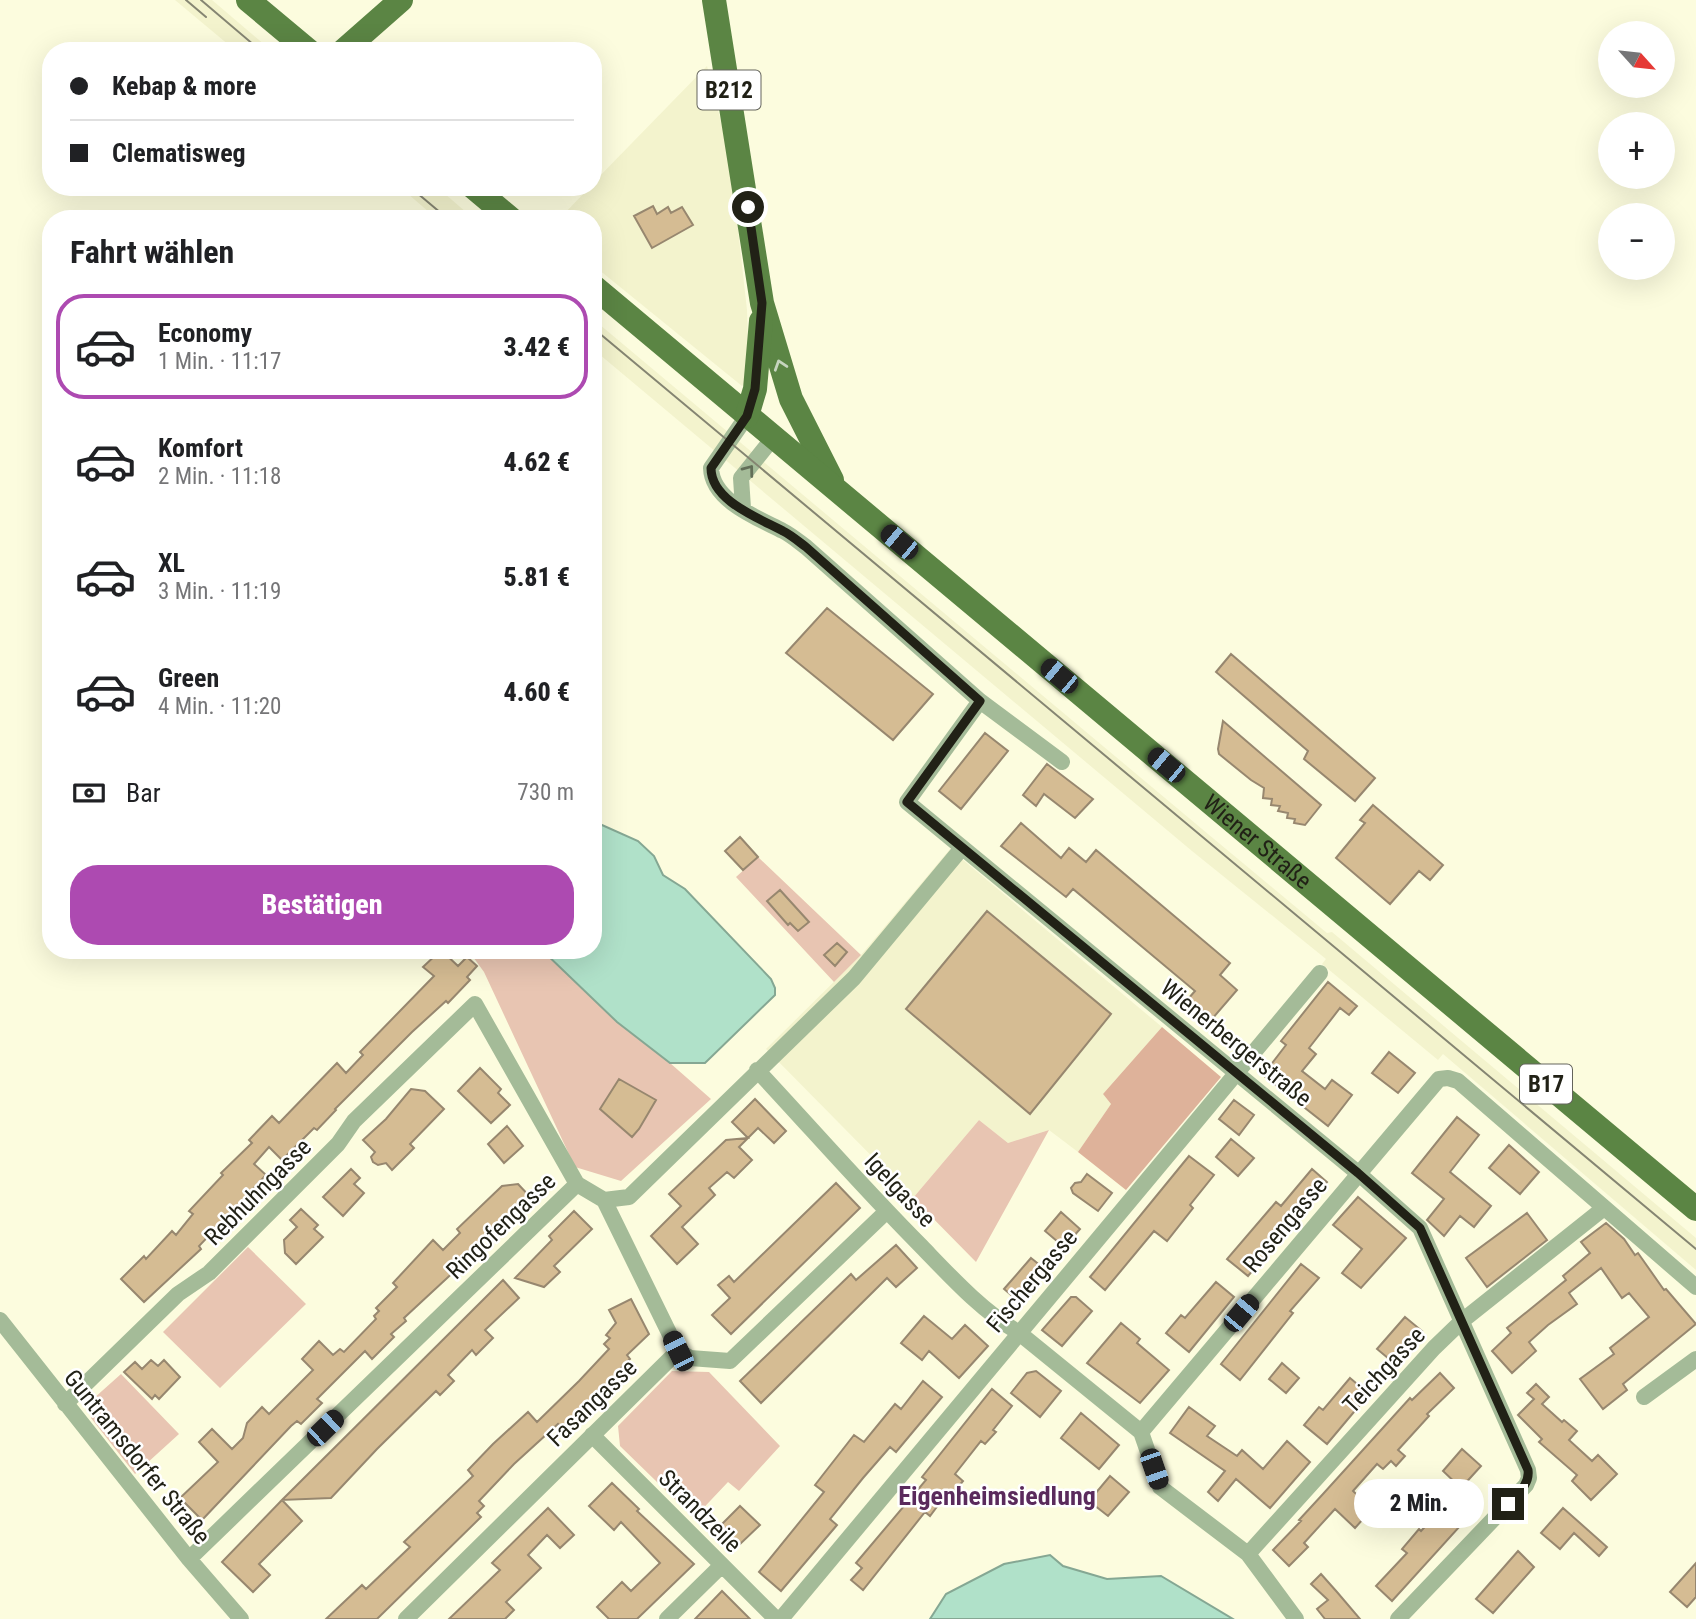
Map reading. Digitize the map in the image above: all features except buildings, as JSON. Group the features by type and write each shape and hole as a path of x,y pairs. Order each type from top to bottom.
{"main road":[{"path":"248,0 298,42"},
{"path":"353,42 401,0"},
{"name":"B212","path":"714,0 762,303 791,399 837,490"},
{"path":"484,196 500,210"},
{"name":"Wiener Straße","path":"602,294 1696,1209"},
{"name":"B212","path":"747,416 755,389 762,303"}],"street":[{"path":"747,416 711,468 711,475 720,491 759,520 784,531 806,547 980,701 1062,762"},
{"path":"743,508 741,478 774,438"},
{"name":"Wienerbergerstraße","path":"980,701 907,802 1358,1173 1420,1228 1528,1470 1529,1478 1526,1485 1398,1619"},
{"path":"887,1211 730,1361 690,1358 678,1351 604,1200 629,1196 854,978 962,848"},
{"name":"Fischergasse","path":"778,1619 1320,973"},
{"name":"Rebhuhngasse","path":"65,1404 178,1294 209,1273 338,1144 354,1121 475,1004 577,1184"},
{"name":"Igelgasse","path":"757,1070 943,1268 1005,1324 1141,1432"},
{"name":"Rosengasse","path":"1141,1432 1439,1079 1458,1081 1604,1208"},
{"name":"Ringofengasse","path":"189,1559 577,1184 604,1200"},
{"path":"1604,1208 1696,1287"},
{"name":"Teichgasse","path":"1248,1553 1434,1348 1462,1321 1604,1208"},
{"name":"Guntramsdorfer Straße","path":"0,1320 189,1559 241,1619"},
{"name":"Fasangasse","path":"406,1619 678,1351"},
{"path":"1644,1397 1696,1359"},
{"path":"1141,1432 1160,1487 1248,1553 1296,1619"},
{"name":"Strandzeile","path":"592,1435 778,1619"},
{"path":"667,1619 722,1565"}],"shaded area":[{"path":"175,0 212,0 261,42 225,42"},
{"path":"707,66 730,158 747,310 749,379 742,386 602,272 602,210 568,210 581,196 602,196 602,174"},
{"path":"410,196 447,196 464,210 427,210"},
{"path":"602,327 1696,1238 1696,1270 1443,1054 1438,1060 1322,964 1326,959 1192,851 602,357"},
{"path":"602,825 638,841 654,856 663,875 685,889 771,979 775,988 775,995 705,1063 670,1063 617,1022 551,959 602,959"},
{"path":"950,849 1162,1027 1103,1094 1111,1104 1078,1152 1049,1130 1008,1143 979,1120 913,1198 766,1049 861,955"},
{"path":"758,857 861,955 834,982 736,877"},
{"path":"475,959 551,959 617,1022 711,1099 621,1181 575,1167 484,972"},
{"path":"1162,1027 1221,1077 1126,1190 1078,1152 1111,1104 1103,1094"},
{"path":"979,1120 1008,1143 1049,1130 976,1262 913,1198"},
{"path":"248,1247 306,1304 220,1388 163,1332"},
{"path":"672,1371 709,1372 780,1446 739,1491 728,1482 694,1518 620,1446 618,1426"},
{"path":"121,1374 179,1434 135,1474 91,1418 93,1399"},
{"path":"1050,1555 1063,1566 1107,1579 1161,1576 1233,1619 930,1619 946,1594 1004,1564"}],"tram line":[{"path":"186,0 206,17"},
{"path":"201,0 250,42"},
{"path":"421,196 437,210"},
{"path":"602,336 1696,1249"}],"district":[{"name":"Eigenheimsiedlung","path":"997,1496"}],"route":[{"path":"748,207 762,303 755,389 747,416 711,468 711,475 720,491 759,520 784,531 806,547 980,701 907,802 1358,1173 1420,1228 1528,1470 1526,1485 1508,1504"}]}
